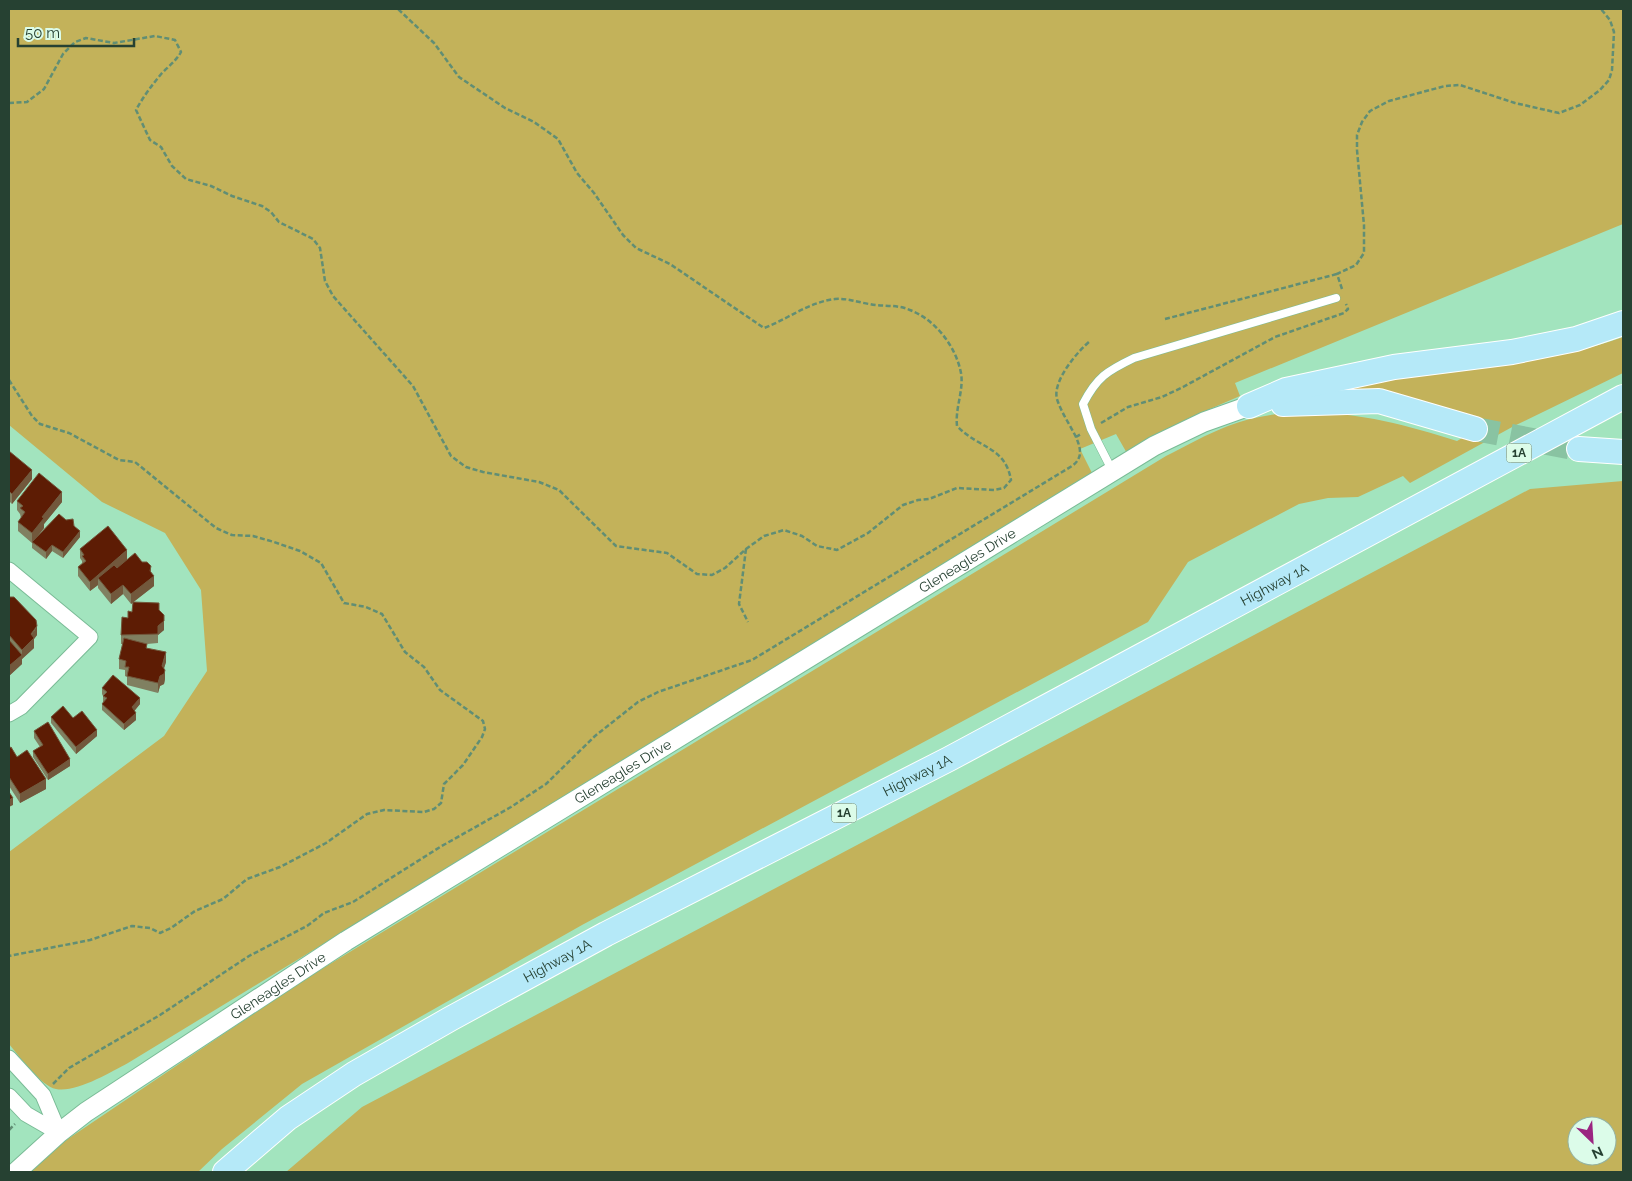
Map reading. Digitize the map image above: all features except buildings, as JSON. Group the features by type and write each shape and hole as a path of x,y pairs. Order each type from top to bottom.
{"main road":[{"path":"1249,406 1286,390 1394,368 1521,350 1576,339 1623,323"},
{"name":"Highway 1A","path":"225,1172 288,1118 354,1074 450,1019 606,934 958,755 1623,397"},
{"path":"1249,406 1316,401 1379,401 1475,429"},
{"path":"1579,449 1623,452"}],"street":[{"name":"Gleneagles Drive","path":"16,1172 59,1133 116,1092 346,941 1113,472 1171,438 1204,422 1249,406"},
{"path":"9,570 90,638 21,707 9,714"},
{"path":"9,1058 48,1090 59,1133"},
{"path":"9,1096 21,1119 59,1133"}],"lane":[{"path":"1113,472 1091,429 1083,404 1093,384 1108,371 1134,358 1336,298"}],"path":[{"path":"9,103 27,102 44,89 63,54 75,42 86,38 114,43 155,36 175,40 181,52 176,61 163,72 142,98 136,110 150,140 161,147 172,166 186,179 211,186 232,196 262,206 271,212 279,222 313,239 320,248 325,281 333,296 413,386 451,456 466,467 540,482 559,490 616,546 668,553 697,574 712,575 725,568 764,536 784,530 802,536 817,546 837,550 868,533 903,504 930,499 957,488 994,490 1004,488 1011,480 1009,466 1000,454 980,445 957,426 956,413 962,375 956,354 942,334 910,310 890,305 835,299 819,303 764,328 670,264 636,248 623,235 594,193 577,173 558,140 534,122 505,108 459,77 434,43 398,9"},
{"path":"1165,319 1337,274 1356,265 1364,253 1357,135 1362,122 1370,112 1389,101 1446,86 1460,85 1516,103 1559,113 1580,105 1600,90 1609,80 1612,70 1614,32 1610,20 1601,9"},
{"path":"1337,274 1343,291"},
{"path":"1076,437 1128,407 1184,388 1275,337 1344,313 1348,309 1345,300"},
{"path":"48,1090 59,1076 70,1068 160,1015 249,956 299,931 324,913 353,902 440,847 511,808 546,784 595,736 638,702 658,692 752,660 1072,466 1079,460 1081,454 1076,437 1056,397 1059,380 1076,352 1090,341"},
{"path":"9,380 32,416 40,424 69,433 119,460 135,462 216,528 232,535 253,536 274,542 321,563 335,591 344,603 366,607 382,614 405,652 424,667 440,690 483,720 485,729 474,750 444,784 441,803 434,809 424,812 384,810 367,814 326,843 280,867 247,879 224,899 196,911 160,933 150,928 132,926 90,940 9,956"},
{"path":"746,549 739,604 748,622"},
{"path":"9,1130 21,1119"}],"shaded area":[{"path":"9,9 1623,9 1623,224 1235,383 1240,396 1196,415 1128,455 1116,434 1080,449 1093,475 128,1063 83,1085 73,1088 56,1089 50,1087 37,1077 9,1044 9,852 164,736 207,671 201,590 165,533 102,502 9,425"},
{"path":"1623,337 1623,373 1514,426 1410,483 1403,476 1358,497 1328,498 1299,504 1188,562 1148,622 582,925 302,1084 222,1149 198,1172 29,1172 56,1147 302,981 1166,456 1204,436 1228,426 1256,418 1285,413 1314,412 1372,419 1457,441 1486,424 1433,409 1313,396 1408,377 1532,360 1593,347"},
{"path":"1623,481 1623,1172 286,1172 362,1107 1530,489"}],"tunnel":[{"path":"1475,429 1579,449"}]}
